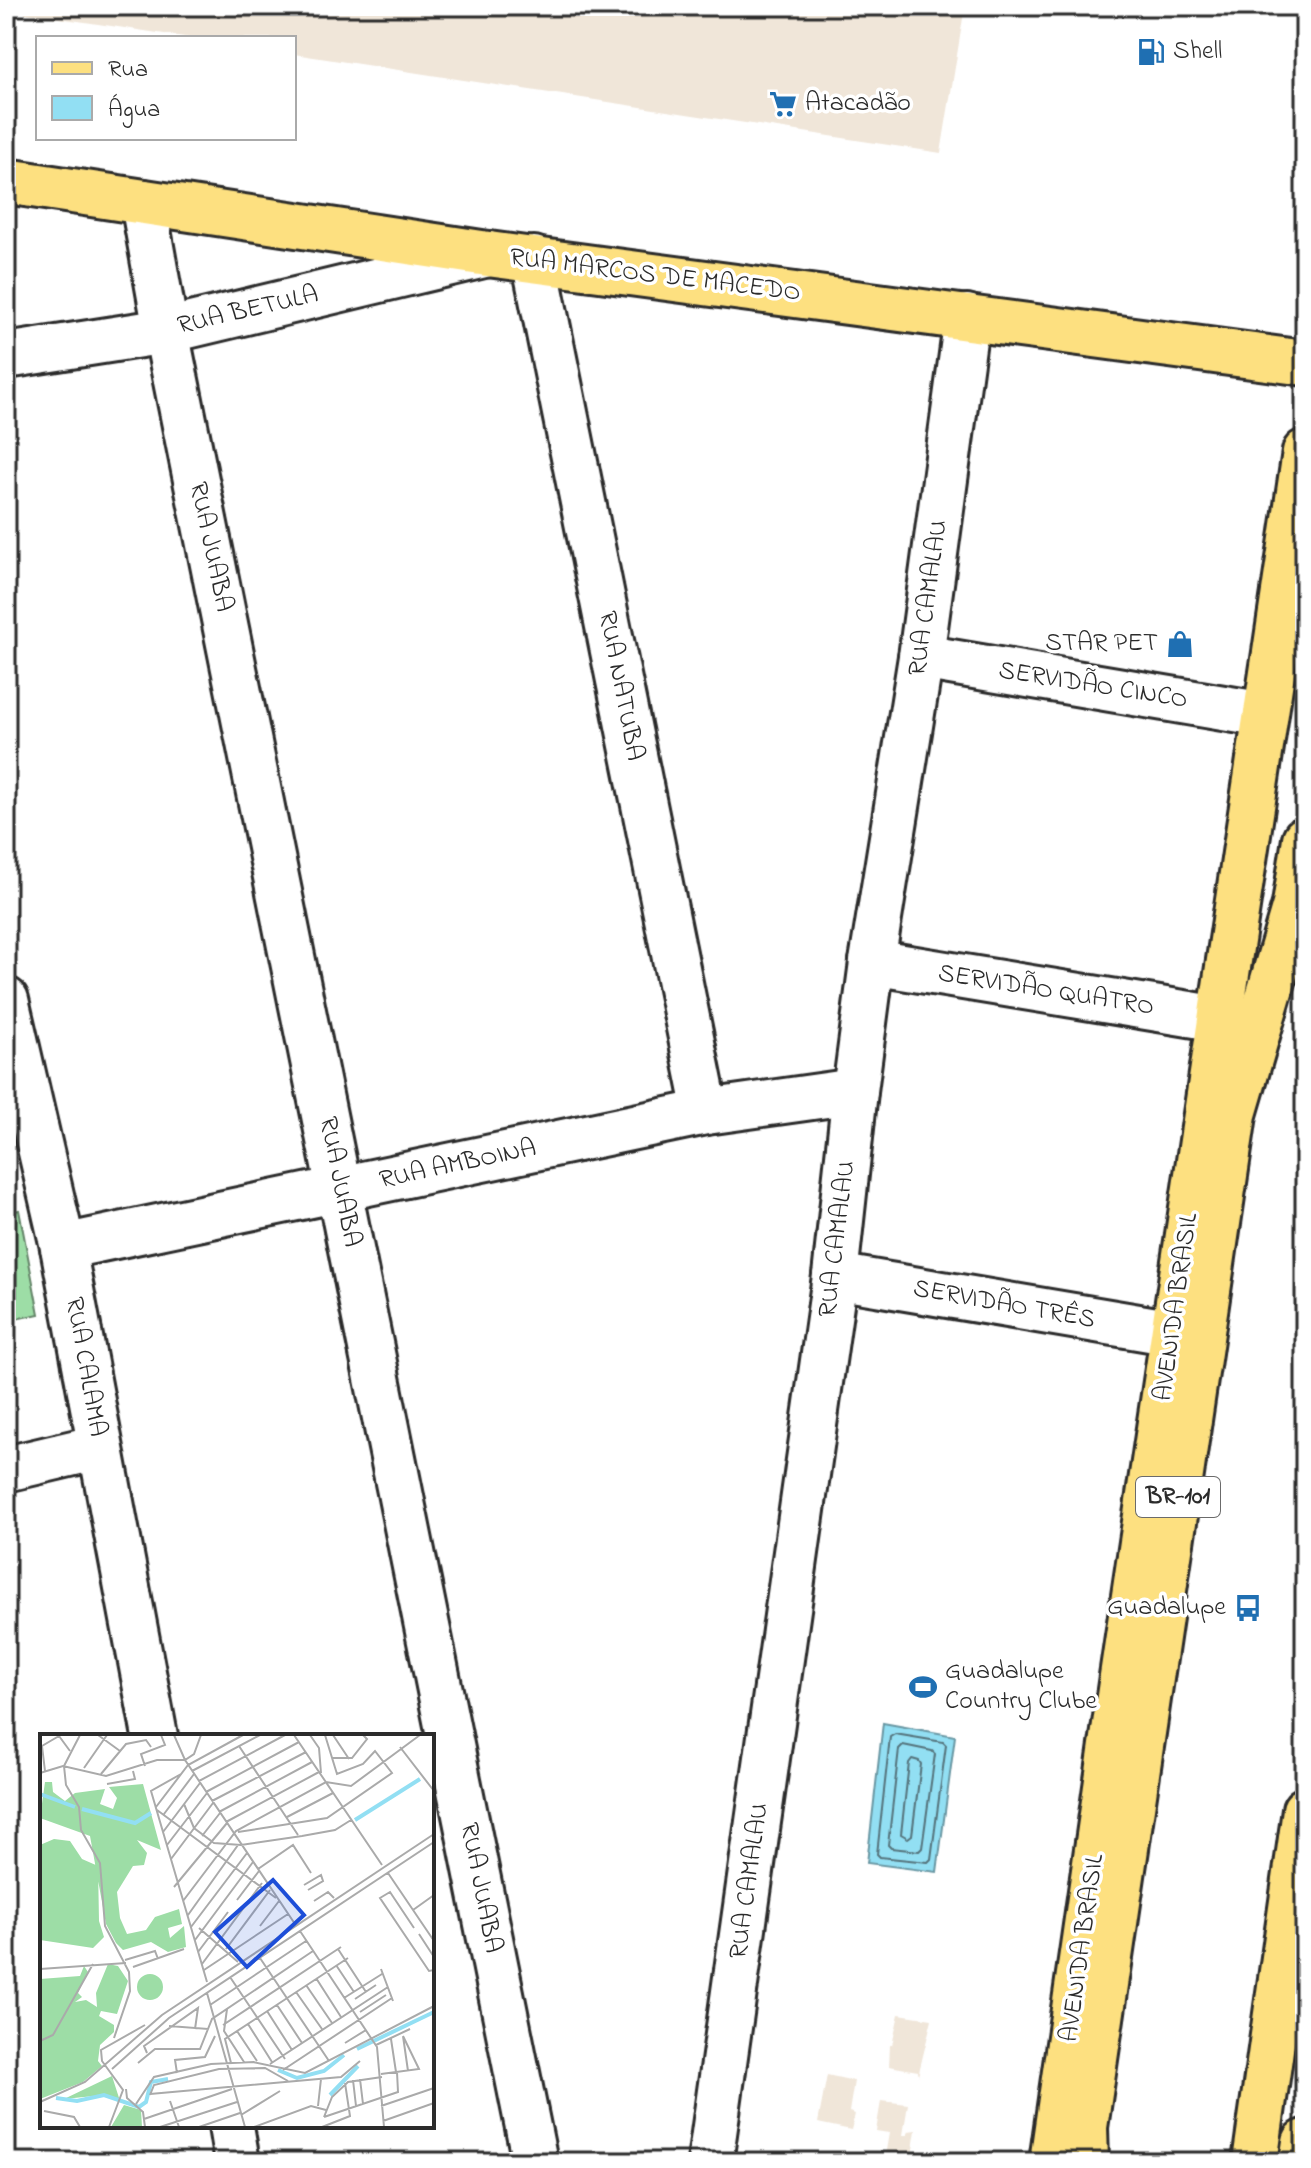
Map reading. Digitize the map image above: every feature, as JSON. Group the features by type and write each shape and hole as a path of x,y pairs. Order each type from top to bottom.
{"main road":[{"name":"RUA MARCOS DE MACEDO","path":"6,181 488,254 1305,363"},
{"name":"AVENIDA BRASIL","path":"1052,2162 1305,452"},
{"name":"AVENIDA BRASIL","path":"1086,2162 1085,2127 1234,1114 1295,905 1305,839"},
{"path":"1255,2162 1305,1810"},
{"path":"1302,2162 1305,2142"}],"street":[{"name":"RUA JUABA","path":"143,202 166,331 535,2162"},
{"name":"RUA BETULA","path":"6,356 166,331 488,254"},
{"name":"RUA NATUBA","path":"534,259 706,1112"},
{"name":"RUA CAMALAU","path":"710,2162 835,1276 872,962 921,657 967,317"},
{"name":"SERVIDÃO CINCO","path":"921,657 1265,715"},
{"name":"SERVIDÃO QUATRO","path":"872,962 1220,1019"},
{"name":"RUA CALAMA","path":"6,1000 12,1054 63,1247 155,1734"},
{"name":"RUA AMBOINA","path":"63,1247 706,1112 855,1091"},
{"name":"SERVIDÃO TRÊS","path":"835,1276 1174,1333"},
{"path":"6,1469 99,1447"},
{"path":"231,2128 237,2162"}],"shaded area":[{"name":"Atacadão","path":"26,6 965,6 941,153 296,54 296,36 178,36 25,13"},
{"path":"899,2014 932,2019 918,2076 918,2071 889,2066 890,2045"},
{"path":"827,2075 854,2081 849,2112 855,2114 851,2130 818,2123"},
{"path":"881,2101 908,2104 903,2135 916,2130 911,2162 884,2162 889,2133 876,2131"}],"green space":[{"path":"19,1210 39,1314 6,1321 6,1213"}],"water":[{"path":"883,1723 955,1736 937,1872 867,1863"}],"place":[{"name":"Shell","path":"1151,52"},
{"name":"Atacadão","path":"783,104"},
{"name":"STAR PET","path":"1180,644"},
{"name":"Guadalupe","path":"1248,1608"},
{"name":"Guadalupe Country Clube","path":"923,1687"}]}
